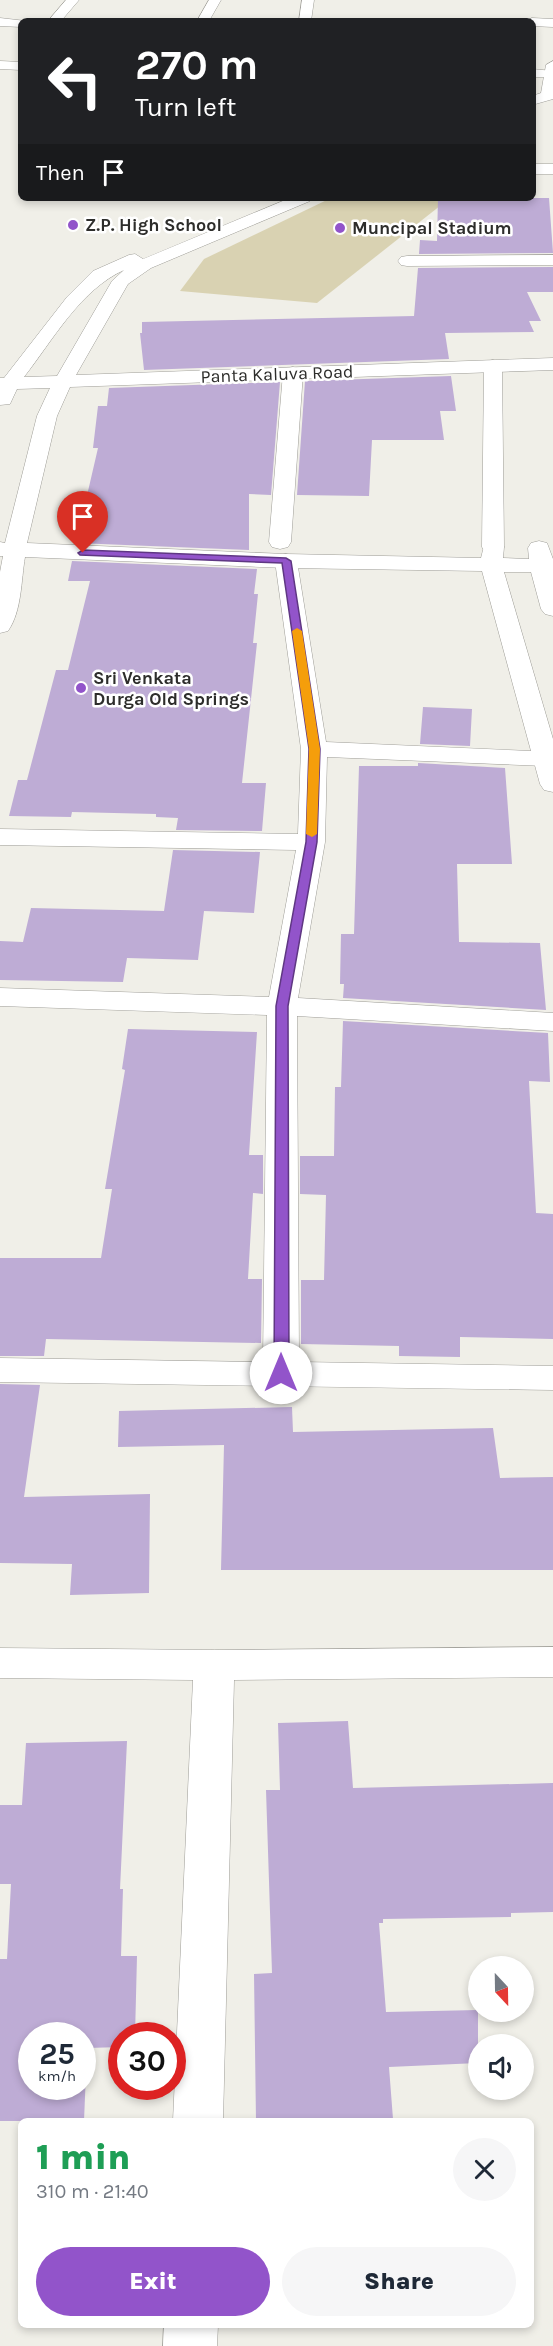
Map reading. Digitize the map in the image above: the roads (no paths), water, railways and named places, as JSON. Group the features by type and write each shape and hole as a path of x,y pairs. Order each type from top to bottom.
{"street":[{"path":"57,18 73,0"},
{"path":"205,18 215,0"},
{"path":"305,18 308,0"},
{"path":"0,22 18,23"},
{"path":"536,22 553,22"},
{"path":"536,72 552,69 551,98"},
{"path":"536,100 551,98"},
{"path":"536,107 551,98"},
{"path":"536,169 553,169"},
{"path":"0,407 4,384 23,366 73,301 99,275 267,201"},
{"path":"0,626 8,543 47,416 67,374 121,281 155,260 297,201"},
{"path":"407,261 553,260"},
{"name":"Panta Kaluva Road","path":"4,384 67,374 553,346"},
{"name":"Panta Kaluva Road","path":"0,366 23,366 67,374 293,374 553,364"},
{"path":"493,366 492,556 549,758 553,784"},
{"path":"281,1373 282,1006 311,842 315,749 283,552 293,374"},
{"path":"8,543 283,552 547,557 553,609"},
{"path":"315,749 549,758"},
{"path":"0,837 311,842"},
{"path":"0,998 282,1006 553,1022"},
{"path":"0,1370 553,1378"},
{"path":"0,1663 214,1665 553,1662"},
{"path":"198,2118 214,1665"},
{"path":"190,2346 191,2328"}],"place":[{"name":"Z.P. High School","path":"73,225"},
{"name":"Muncipal Stadium","path":"340,228"},
{"name":"Sri Venkata Durga Old Springs","path":"81,688"}]}
